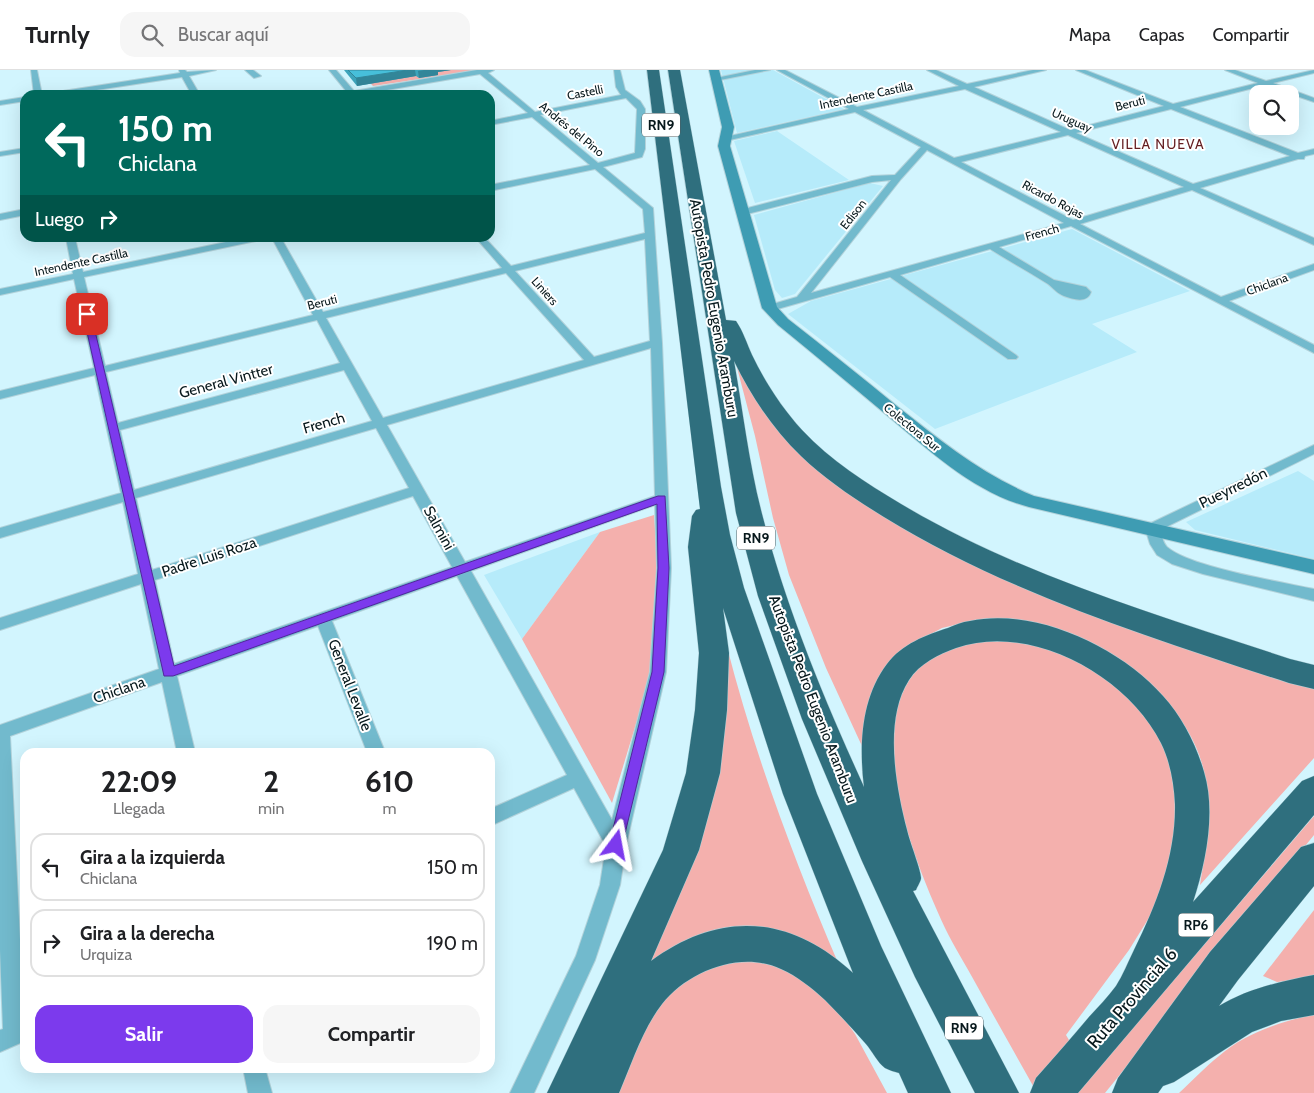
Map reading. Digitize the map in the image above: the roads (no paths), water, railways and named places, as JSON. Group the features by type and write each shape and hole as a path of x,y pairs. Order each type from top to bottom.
{"highway":[{"name":"Autopista Pedro Eugenio Aramburu","path":"658,72 704,251 750,513 772,596 798,668 858,813 930,964 998,1093"},
{"name":"Autopista Pedro Eugenio Aramburu","path":"658,72 710,487 717,535 730,588 800,794 867,960 927,1088"},
{"path":"704,251 731,331 750,374 776,414 794,435 816,457 846,481 899,516 988,561 1088,601 1289,671 1314,677"},
{"path":"568,1093 653,914 681,850 703,773 711,710 714,653 701,547 710,487"},
{"path":"930,964 884,812 879,746 880,714 886,694 903,664 925,649 954,635 991,630 1038,635 1076,648 1099,659 1140,690 1157,709 1172,731 1181,750 1188,774 1191,829 1186,862 1177,896 1162,936 1130,1000"},
{"name":"Ruta Provincial 6","path":"1051,1093 1130,1000 1314,791"},
{"path":"1141,1083 1224,966 1314,859"},
{"path":"598,1093 632,1018 648,991 669,970 713,948 734,943 761,944 789,951 815,965 841,988 872,1020 927,1088"},
{"path":"1141,1083 1240,1016 1281,1001 1314,995"}],"street":[{"path":"34,70 37,90"},
{"path":"79,90 184,72 213,70"},
{"path":"248,70 258,76"},
{"path":"332,70 346,90"},
{"path":"377,90 491,70"},
{"path":"495,187 598,166 638,155 641,149 641,108 638,103 621,92 617,81 617,70"},
{"path":"715,74 767,70"},
{"name":"Ricardo Rojas","path":"780,70 1314,350"},
{"name":"Uruguay","path":"930,70 1314,242"},
{"name":"Intendente Castilla","path":"724,140 1043,70"},
{"path":"1078,70 1314,162"},
{"path":"1228,70 1314,100"},
{"name":"Andrés del Pino","path":"481,71 648,208 650,235"},
{"name":"Beruti","path":"953,160 1314,71"},
{"path":"184,72 193,90"},
{"name":"Colectora Sur","path":"715,74 728,127 724,140 743,212 770,308 783,322 957,463 989,483 1030,501 1314,567"},
{"name":"Castelli","path":"495,122 626,96"},
{"path":"0,103 20,100"},
{"name":"Edison","path":"802,298 898,177 926,147"},
{"path":"0,154 20,151"},
{"name":"French","path":"770,308 992,246 1314,152"},
{"path":"743,212 872,179 898,177"},
{"path":"0,217 20,213"},
{"path":"522,1093 585,960 610,885 616,845 658,672 664,568 650,235"},
{"name":"Beruti","path":"0,395 650,235"},
{"path":"71,242 185,748"},
{"name":"Intendente Castilla","path":"0,292 237,242"},
{"name":"Salmini","path":"278,242 616,845"},
{"name":"Liniers","path":"484,242 592,362"},
{"path":"992,246 1051,282"},
{"name":"Chiclana","path":"1220,301 1314,267"},
{"path":"892,274 1012,357"},
{"name":"French","path":"0,533 656,343"},
{"name":"General Vintter","path":"113,428 348,365"},
{"name":"Pueyrredón","path":"1152,528 1314,449"},
{"name":"Padre Luis Roza","path":"0,624 417,490"},
{"name":"Chiclana","path":"0,732 662,498"},
{"path":"1152,528 1157,544 1162,550 1177,560 1203,569 1314,595"},
{"name":"General Levalle","path":"323,618 374,748"},
{"path":"0,732 13,1035"},
{"path":"495,816 578,778"},
{"path":"255,1073 260,1093"}],"district":[{"name":"VILLA NUEVA","path":"1158,144"}]}
